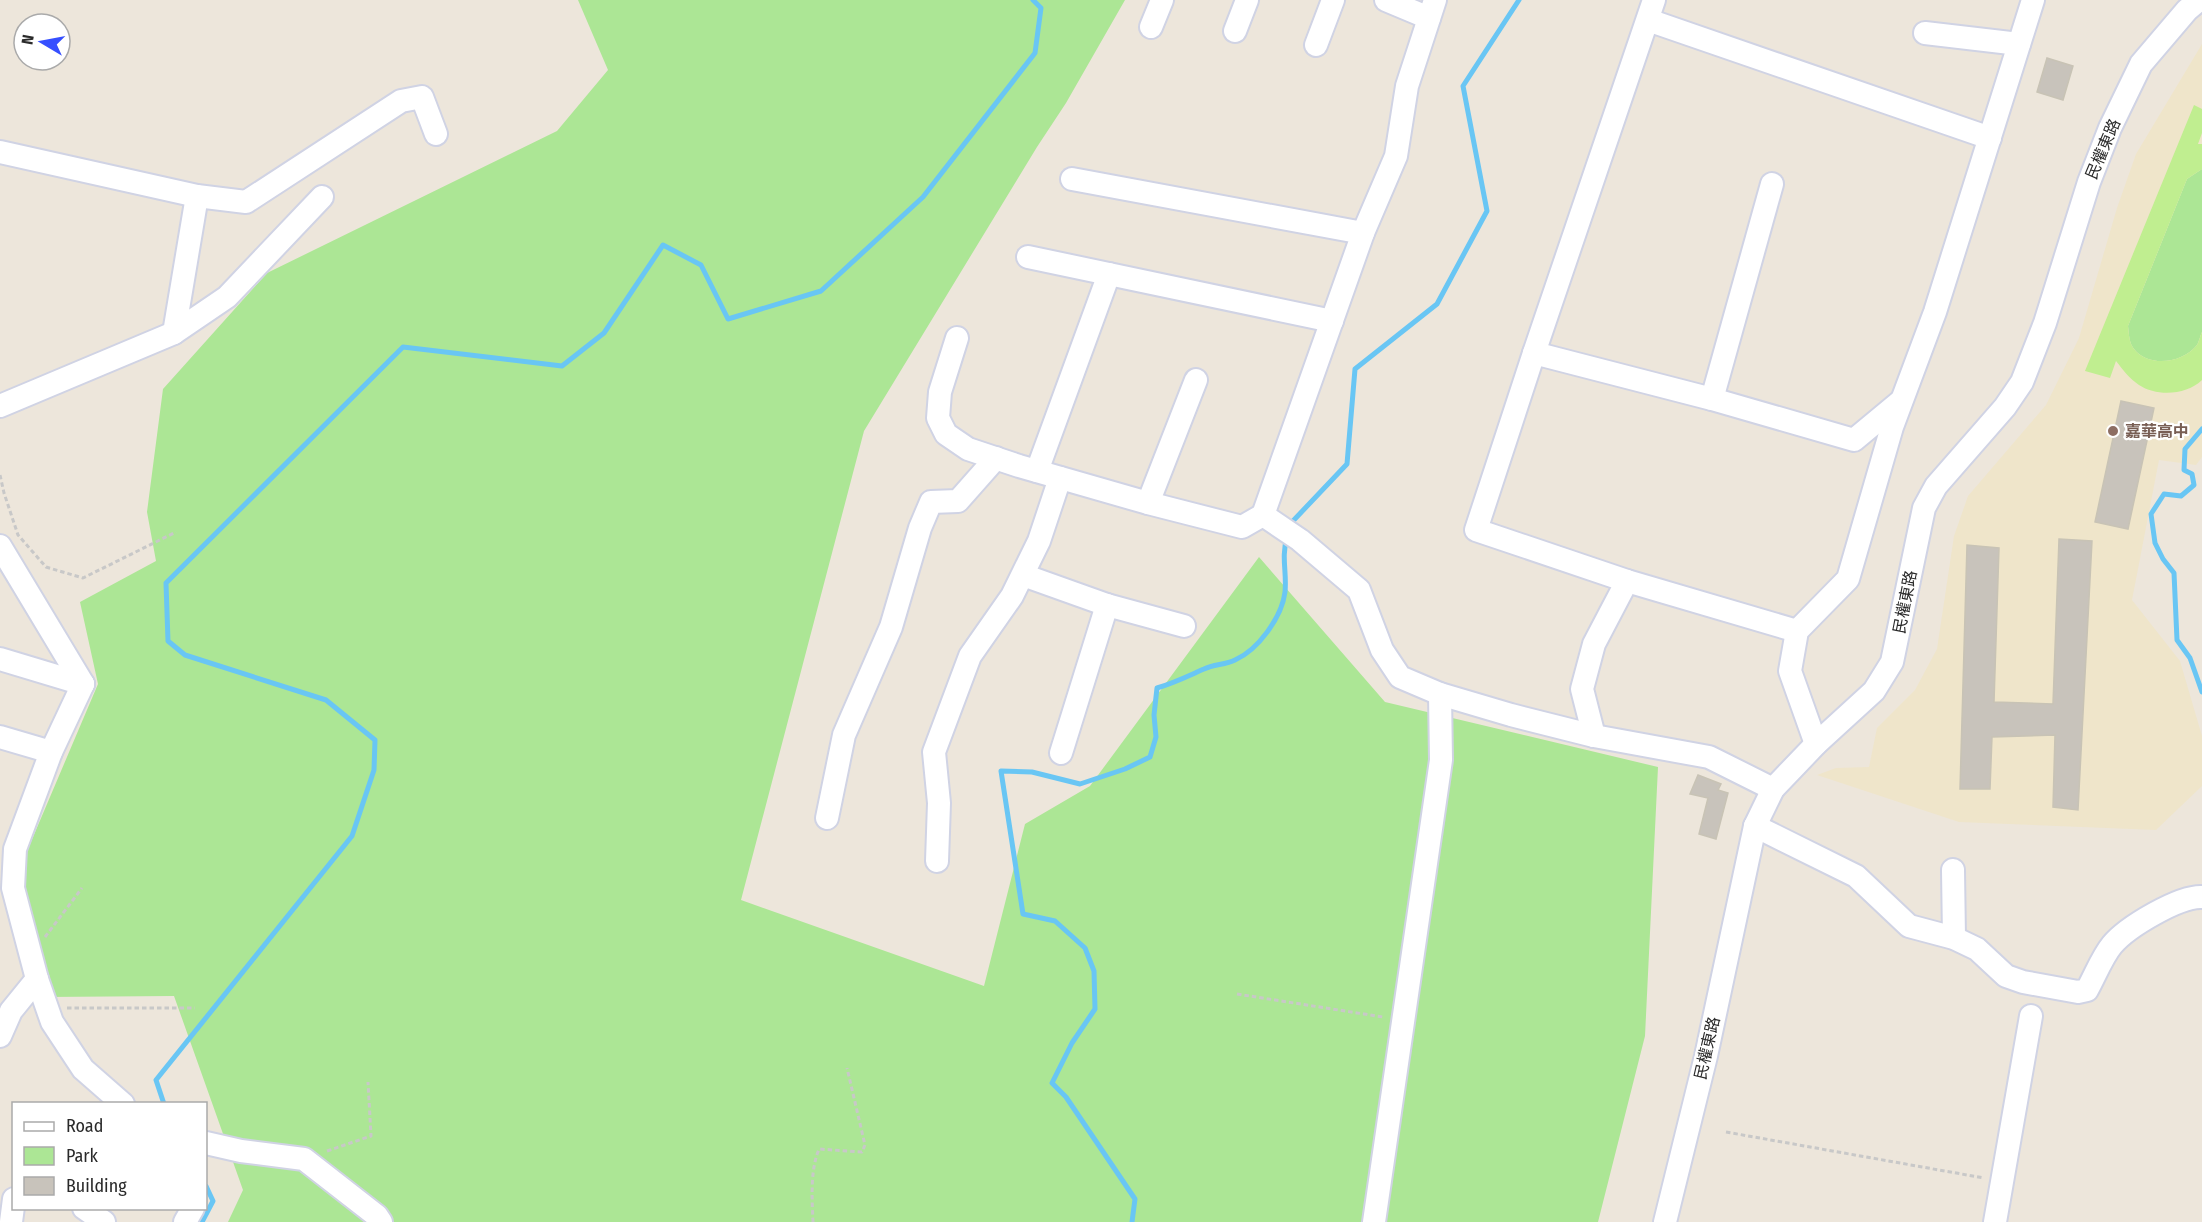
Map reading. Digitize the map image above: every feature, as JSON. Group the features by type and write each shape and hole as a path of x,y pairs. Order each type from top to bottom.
{"street":[{"path":"1151,27 1162,0"},
{"path":"1235,31 1247,0"},
{"path":"1316,45 1333,0"},
{"path":"957,338 939,392 938,418 946,434 968,449 1060,478 1242,527 1263,515 1363,233 1396,156 1407,86 1432,9 1386,0"},
{"path":"1816,744 1790,671 1797,631 1848,579 1892,427 1935,312 2033,0"},
{"name":"民權東路","path":"1665,1222 1706,1056 1755,826 1773,789 1816,744 1874,691 1892,662 1924,508 1936,486 2005,407 2022,382 2045,323 2089,182 2110,128 2141,64 2187,10 2199,0"},
{"path":"1797,631 1627,581 1476,530 1534,352 1651,10 1990,138"},
{"path":"1925,33 2019,44"},
{"path":"0,152 197,196 246,202 401,101 422,97 436,134"},
{"path":"1072,178 1363,233"},
{"path":"1712,399 1772,184"},
{"path":"174,333 197,196"},
{"path":"0,406 174,333 227,297 322,197"},
{"path":"1028,257 1332,321"},
{"path":"1037,471 1109,274"},
{"path":"1534,352 1712,399 1854,440 1902,400"},
{"path":"1149,503 1196,380"},
{"path":"827,819 844,735 891,627 920,528 931,502 958,501 996,458"},
{"path":"938,861 939,803 934,752 970,656 1012,596 1023,575 1039,541 1060,478"},
{"path":"1263,515 1300,540 1359,590 1382,650 1400,677 1440,694 1511,715 1594,736 1709,757 1773,789"},
{"path":"0,546 83,684"},
{"path":"1023,575 1107,605 1184,626"},
{"path":"1594,736 1582,689 1593,645 1627,581"},
{"path":"1061,753 1107,605"},
{"path":"0,659 83,684"},
{"path":"83,684 51,752 15,849 13,888 37,979 52,1022 83,1069 121,1102"},
{"path":"1374,1222 1441,760 1440,694"},
{"path":"0,737 51,752"},
{"path":"1755,826 1856,876 1909,926 1954,938 1977,949 2006,976 2023,982 2078,992 2087,990 2113,944 2154,913 2193,897 2202,897"},
{"path":"1953,870 1954,938"},
{"path":"0,1036 6,1010 37,979"},
{"path":"1995,1222 2031,1016"},
{"path":"207,1143 241,1151 304,1160 377,1216 381,1222"},
{"path":"86,1210 104,1222"}],"path":[{"path":"0,475 18,535 46,567 83,578 176,532"},
{"path":"32,956 82,888"},
{"path":"1237,994 1403,1020"},
{"path":"47,1008 195,1008"},
{"path":"813,1222 812,1187 819,1149 862,1152 865,1145 847,1068"},
{"path":"304,1160 371,1136 368,1082"},
{"path":"1726,1132 2002,1181"}],"shaded area":[{"name":"嘉華高中","path":"2202,44 2202,457 2196,465 2159,460 2132,600 2180,661 2202,736 2202,786 2156,830 1959,822 1817,775 1836,768 1869,767 1877,728 1915,690 1937,649 1954,536 1968,496 2046,405 2079,338 2117,208 2136,154"}],"green space":[{"path":"578,0 1125,0 1066,103 864,431 741,900 984,986 1025,824 1090,786 1259,557 1385,702 1658,767 1645,1036 1598,1222 228,1222 243,1190 174,996 45,997 16,877 98,684 80,602 156,561 147,512 163,389 267,273 557,131 608,70"},
{"path":"2194,105 2202,109 2202,133 2198,144 2202,144 2202,169 2187,179 2128,326 2130,341 2134,349 2140,355 2157,361 2175,359 2191,351 2197,345 2202,332 2202,380 2188,389 2163,393 2139,385 2116,361 2110,378 2085,371"},
{"path":"2202,169 2202,332 2197,345 2183,356 2166,361 2148,359 2132,347 2128,326 2187,179"}],"building":[{"path":"2047,58 2073,66 2063,100 2037,92"},
{"path":"2121,401 2154,408 2128,529 2095,522"},
{"path":"2059,539 2092,541 2078,810 2053,807 2055,735 1992,737 1990,789 1960,789 1967,545 1999,548 1994,702 2053,704"},
{"path":"1698,775 1721,784 1718,790 1728,793 1716,839 1699,834 1708,798 1690,794"}],"waterway":[{"path":"163,1102 156,1080 352,836 374,770 375,740 326,700 185,655 168,641 166,583 403,347 562,366 604,333 663,245 701,265 728,319 821,291 923,197 1035,53 1041,8 1033,0"},
{"path":"1291,526 1292,522 1347,464 1355,369 1437,304 1487,211 1463,86 1519,0"},
{"path":"2202,429 2185,449 2184,470 2192,474 2194,485 2181,496 2164,494 2151,514 2155,543 2163,559 2174,573 2177,640 2190,658 2202,692"},
{"path":"1132,1222 1135,1199 1066,1097 1052,1083 1072,1043 1095,1009 1094,971 1085,948 1055,921 1023,914 1001,771 1032,772 1080,784 1125,769 1150,757 1156,737 1154,715 1157,688 1208,667 1231,662 1252,649 1268,632 1283,602 1284,552 1287,537"},
{"path":"202,1222 213,1201 207,1188"}],"place":[{"name":"嘉華高中","path":"2113,431"}]}
